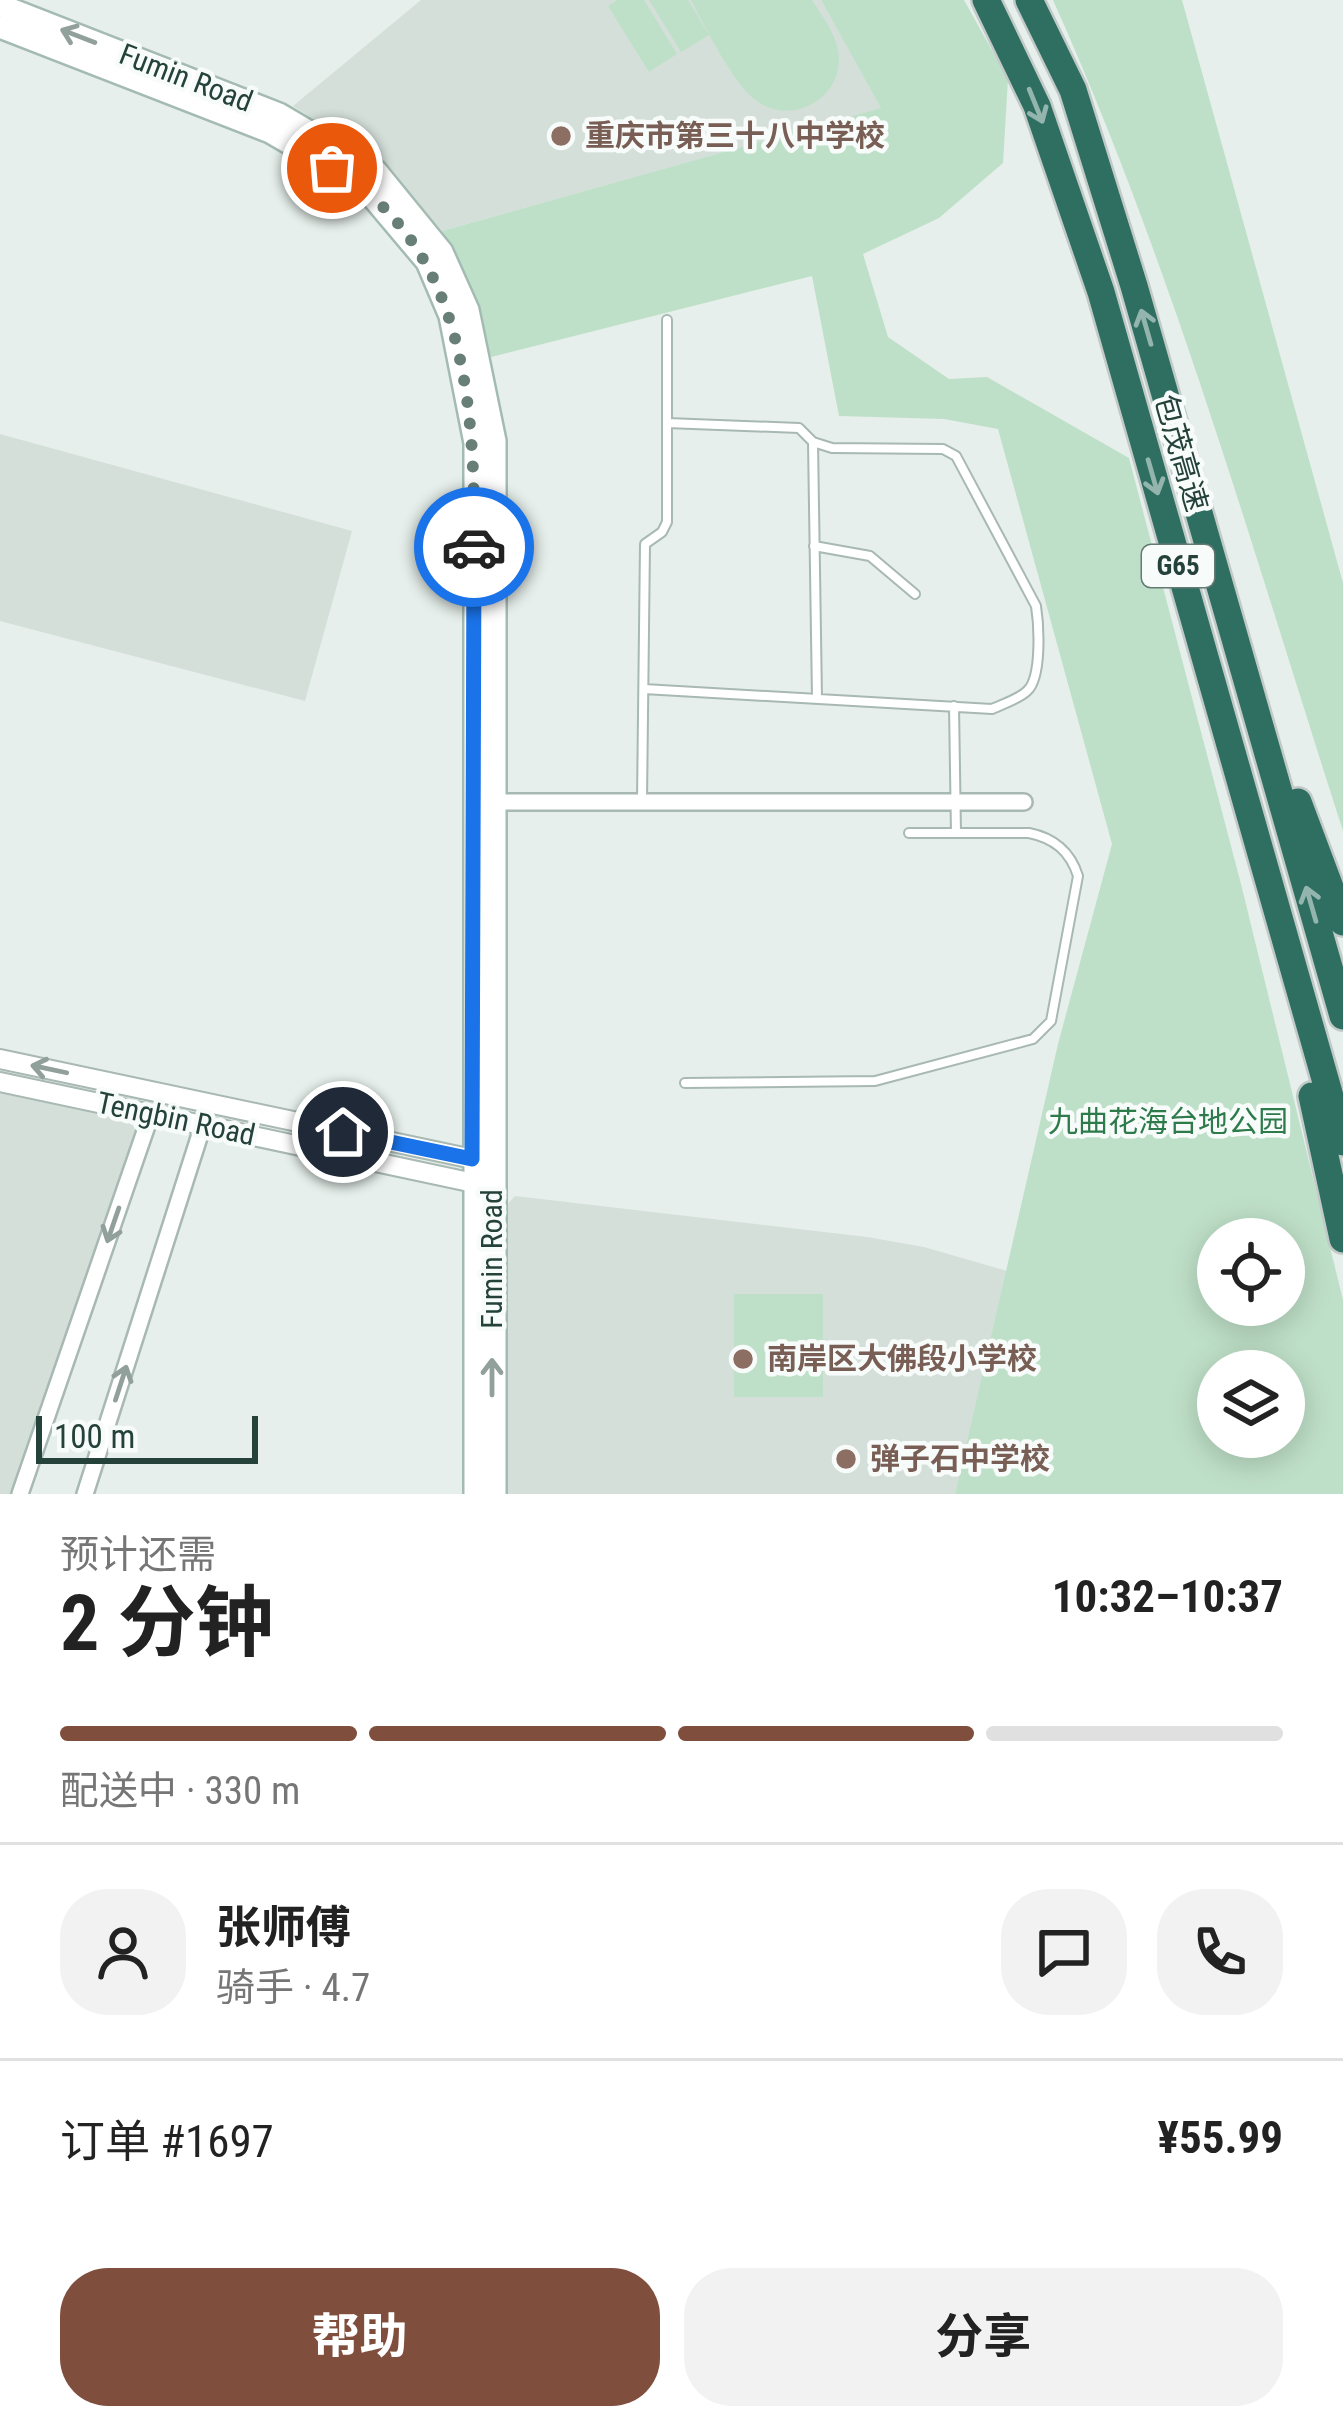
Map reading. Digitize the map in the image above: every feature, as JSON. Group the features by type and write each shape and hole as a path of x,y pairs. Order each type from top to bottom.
{"highway":[{"name":"包茂高速","path":"986,0 1037,106 1101,292 1343,1142"},
{"name":"包茂高速","path":"1029,0 1072,91 1134,286 1343,1016"},
{"path":"1229,620 1343,922"},
{"path":"1266,880 1343,1239"}],"main road":[{"name":"Fumin Road","path":"0,5 279,114 376,171 442,252 468,310 495,441 483,802"},
{"name":"Fumin Road","path":"0,27 270,132 363,186 427,262 450,316 475,443 483,802 475,1494"},
{"name":"Fumin Road","path":"482,1173 494,1494"}],"street":[{"path":"483,802 1024,802"},
{"name":"Tengbin Road","path":"0,1059 482,1173"},
{"name":"Tengbin Road","path":"0,1082 203,1125 482,1173"},
{"path":"20,1494 151,1114"},
{"path":"86,1494 203,1125"}],"lane":[{"path":"642,801 645,544 667,522 667,320"},
{"path":"644,689 992,709 1026,694 1034,682 1039,626 1027,587 956,456 943,449 832,448 813,442 799,428 667,423"},
{"path":"813,442 817,698"},
{"path":"814,546 870,556 915,594"},
{"path":"954,706 956,833"},
{"path":"686,1083 875,1081 1034,1039 1045,1031 1051,1021 1078,876 1072,859 1048,837 1029,833 909,833"}],"shaded area":[{"name":"重庆市第三十八中学校","path":"421,0 821,0 882,108 442,231 383,163 293,106"},
{"path":"0,434 352,531 305,701 0,621"},
{"path":"0,1090 127,1116 136,1131 12,1494 0,1494"},
{"name":"南岸区大佛段小学校","path":"515,1196 867,1237 924,1247 1007,1271 955,1494 502,1494 501,1211"}],"green space":[{"path":"617,0 644,0 677,54 649,72 608,6"},
{"path":"649,0 688,0 709,35 681,52"},
{"path":"691,0 812,0 838,51 831,86 822,97 799,109 785,111 758,102 730,70"},
{"name":"九曲花海台地公园","path":"821,0 964,0 1008,79 1003,163 939,218 863,254 888,337 949,379 987,377 1129,458 1241,884 1343,1300 1343,1494 955,1494 1058,1044 1112,844 998,429 944,419 839,416 812,276 491,357 478,304 442,231 881,108"},
{"path":"1053,0 1182,0 1343,583 1343,831 1174,307"},
{"path":"734,1294 823,1294 823,1397 734,1397"}],"way so far":[{"path":"332,168 363,186 427,262 450,316 475,443 474,547"}],"place":[{"name":"重庆市第三十八中学校","path":"561,136"},
{"name":"南岸区大佛段小学校","path":"743,1359"},
{"name":"弹子石中学校","path":"846,1459"}],"route":[{"path":"343,1132 472,1159 474,547"}]}
